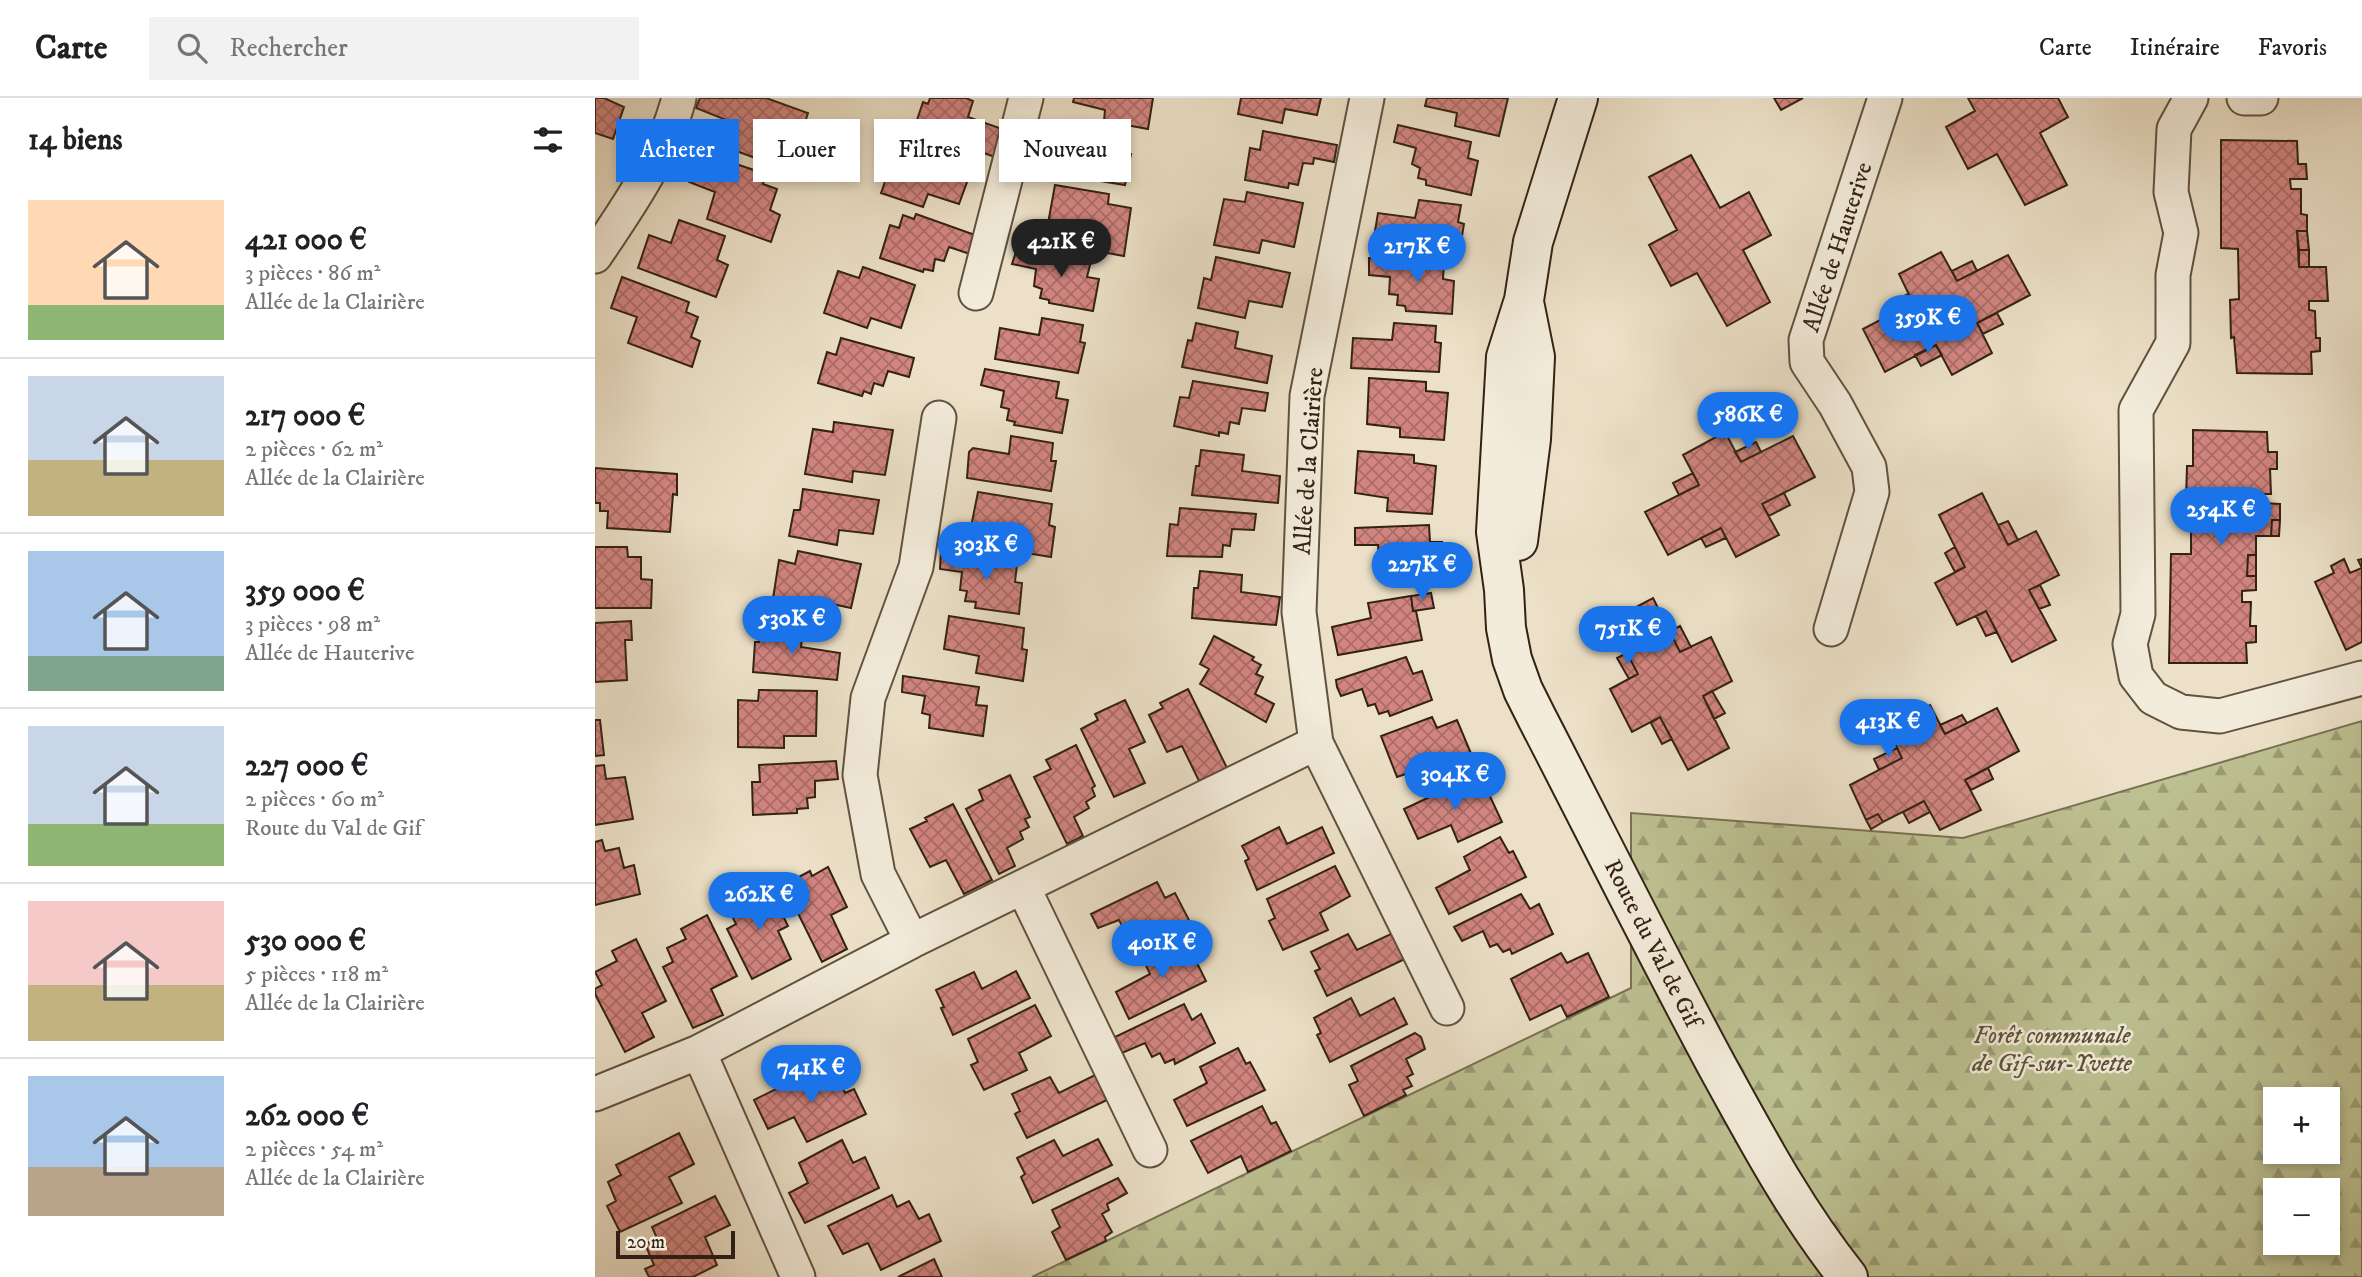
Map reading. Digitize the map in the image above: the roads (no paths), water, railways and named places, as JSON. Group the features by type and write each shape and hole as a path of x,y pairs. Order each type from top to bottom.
{"street":[{"path":"595,256 632,202 672,122 679,98"},
{"path":"976,293 1026,98"},
{"name":"Allée de la Clairière","path":"1367,98 1307,396 1299,612 1315,743 1447,1008"},
{"name":"Route du Val de Gif","path":"1578,98 1533,242 1524,300 1535,357 1531,439 1521,533 1504,590 1506,628 1512,659 1523,690 1696,1027 1770,1162 1827,1251 1848,1277"},
{"name":"Allée de Hauterive","path":"1831,629 1872,492 1869,467 1835,404 1807,362 1806,340 1885,98"},
{"path":"2191,98 2174,129 2171,192 2181,233 2173,275 2173,343 2136,410 2138,614 2130,644 2136,676 2153,698 2181,712 2220,716 2362,678"},
{"path":"2244,98 2261,98"},
{"path":"912,941 878,874 860,775 868,698 916,568 939,418"},
{"path":"595,1094 699,1052 912,941 1315,743"},
{"path":"1023,887 1150,1150"},
{"path":"699,1052 798,1277"}],"park label":[{"name":"Forêt communale de Gif-sur-Yvette","path":"2052,1049"}]}
